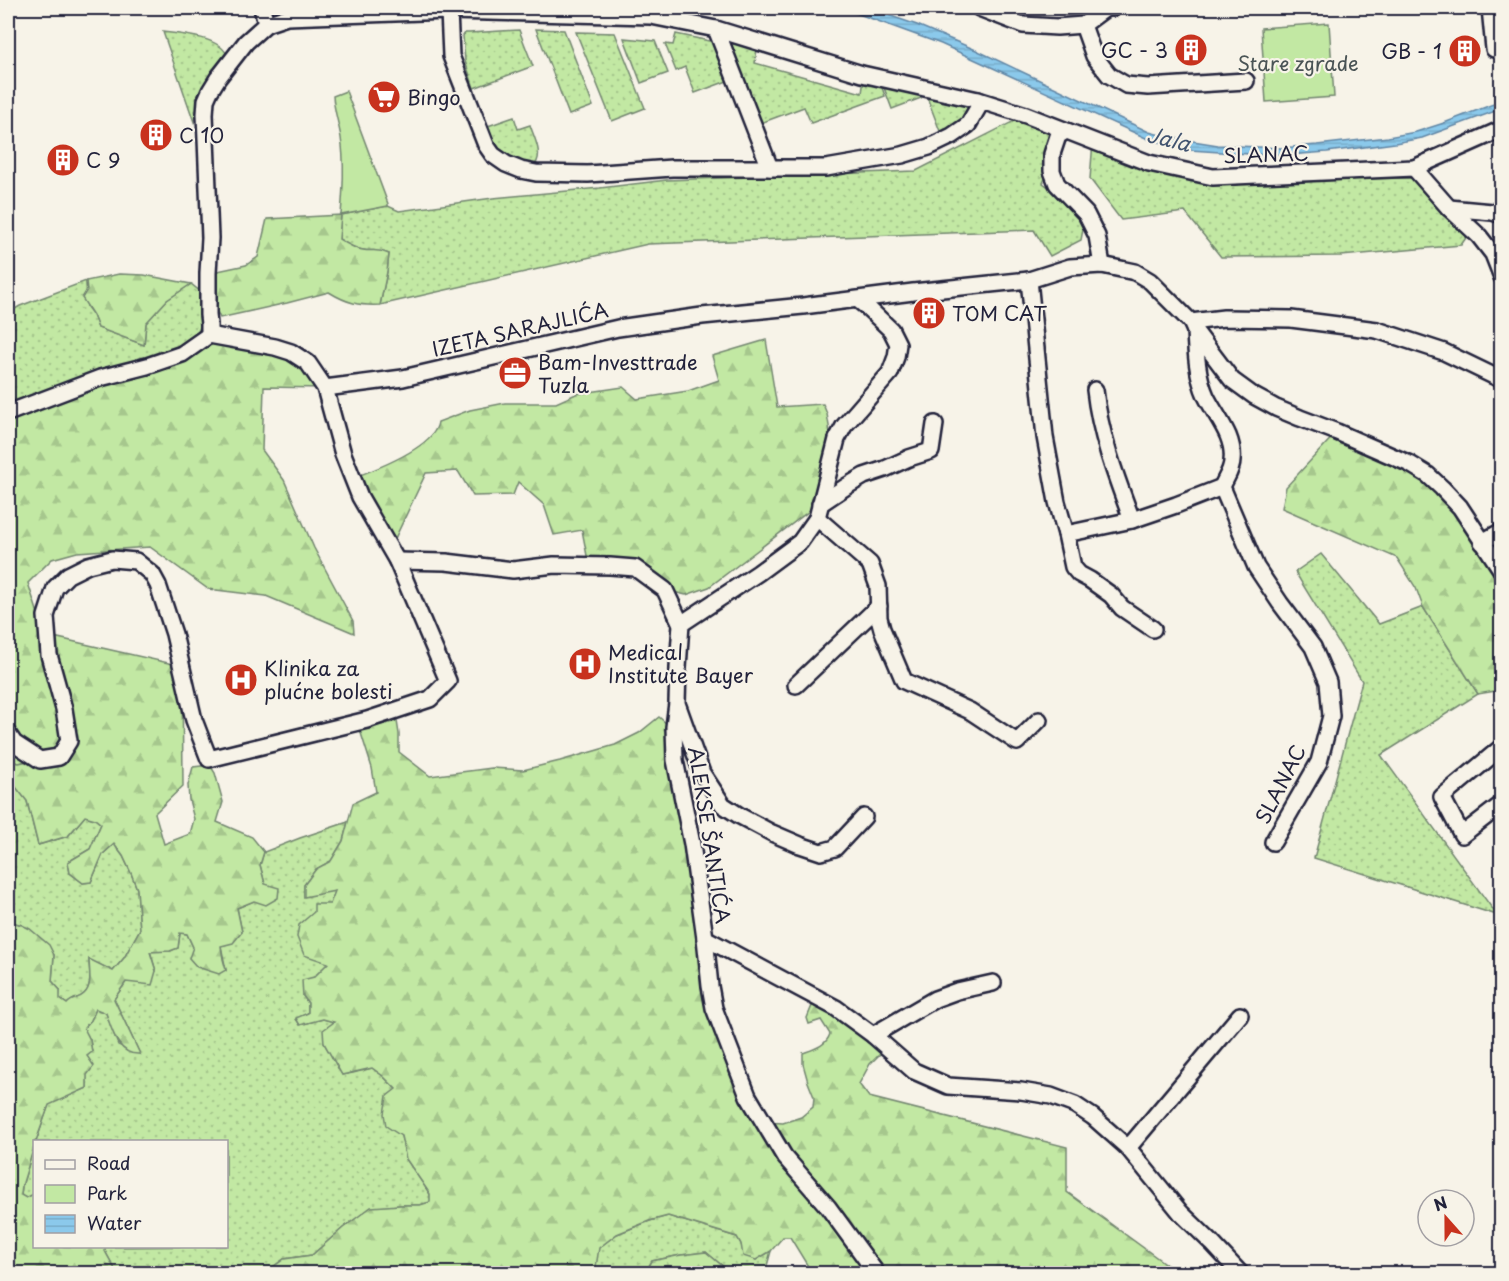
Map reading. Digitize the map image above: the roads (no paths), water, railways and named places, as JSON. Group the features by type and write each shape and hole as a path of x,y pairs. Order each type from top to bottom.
{"street":[{"path":"262,8 266,24"},
{"path":"979,8 1023,25 1057,27 1083,25 1106,8 1113,8"},
{"path":"1490,8 1494,49"},
{"path":"209,335 210,238 206,100 218,78 246,42 266,24 286,12 449,11 651,16 716,29 862,74 978,100 979,106 968,125 929,147 902,155 826,168 672,168 588,174 536,173 513,168 494,155 486,145 451,56 449,11"},
{"path":"1083,25 1094,56 1109,75 1126,85 1148,87 1246,81"},
{"path":"716,29 770,168"},
{"name":"SLANAC","path":"978,100 1026,114 1149,163 1213,177 1414,168 1502,129"},
{"path":"1066,131 1058,136 1052,154 1052,171 1057,184 1086,214 1097,236 1102,265"},
{"path":"1414,168 1449,208 1479,236 1493,254 1502,277"},
{"path":"1449,208 1498,211"},
{"path":"1154,629 1122,608 1112,595 1079,574 1073,567 1057,502 1045,437 1029,280 1070,267 1102,265 1135,272 1150,281 1193,326 1232,380 1254,396 1276,408 1410,464 1428,475 1460,507 1502,571"},
{"name":"IZETA SARAJLIĆA","path":"325,388 404,378 618,328 702,316 1029,280"},
{"path":"681,624 800,542 818,511 837,439 844,426 890,374 897,350 898,344 891,330 858,300"},
{"path":"1193,326 1224,318 1290,319 1377,330 1444,352 1502,380"},
{"path":"1066,534 1132,520 1222,488 1233,463 1232,448 1222,422 1206,396 1196,358 1193,326"},
{"path":"8,413 100,378 182,354 209,335 291,352 308,363 325,388 343,454 360,497 397,561 448,681 430,699 367,720 209,759 194,720 174,634 158,585 152,574 136,561 112,559 88,565 68,575 55,588 46,616 48,655 64,709 69,741 59,757 40,760 14,743 8,734"},
{"path":"1095,390 1108,455 1132,520"},
{"path":"818,511 847,486 864,476 931,451 935,424"},
{"name":"SLANAC","path":"1222,488 1256,567 1313,647 1328,682 1331,716 1319,762 1274,842"},
{"path":"818,511 870,564 878,586 879,618 882,629 904,681 970,711 1017,742 1039,720"},
{"path":"1482,542 1502,531"},
{"name":"ALEKSE ŠANTIĆA","path":"397,561 446,562 513,570 554,565 635,568 665,590 681,624 674,727 675,760 692,844 714,1008 748,1096 784,1156 828,1207 877,1274"},
{"path":"796,685 879,606"},
{"name":"ALEKSE ŠANTIĆA","path":"677,703 702,773 723,805 740,816 772,833 821,852 835,848 864,817"},
{"path":"1502,747 1442,797 1462,835 1502,804"},
{"name":"ALEKSE ŠANTIĆA","path":"705,938 836,1008 873,1035 914,1071 948,1086 1021,1091 1051,1096 1075,1105 1093,1116 1128,1148 1181,1213 1241,1274"},
{"path":"873,1035 935,999 957,991 993,983"},
{"path":"1128,1148 1240,1015"}],"water":[{"name":"Jala","path":"842,8 868,8 917,25 976,50 1149,132 1218,145 1281,148 1388,137 1416,132 1501,101 1501,109 1422,138 1327,152 1264,155 1190,150 1148,139 941,44"}],"place":[{"name":"GC - 3","path":"1191,50"},
{"name":"GB - 1","path":"1465,51"},
{"name":"Bingo","path":"384,97"},
{"name":"C 10","path":"156,135"},
{"name":"C 9","path":"63,160"},
{"name":"TOM CAT","path":"929,313"},
{"name":"Bam-Investtrade Tuzla","path":"515,373"},
{"name":"Medical Institute Bayer","path":"585,664"},
{"name":"Klinika za plućne bolesti","path":"241,680"}],"park label":[{"name":"Stare zgrade","path":"1298,63"}]}
